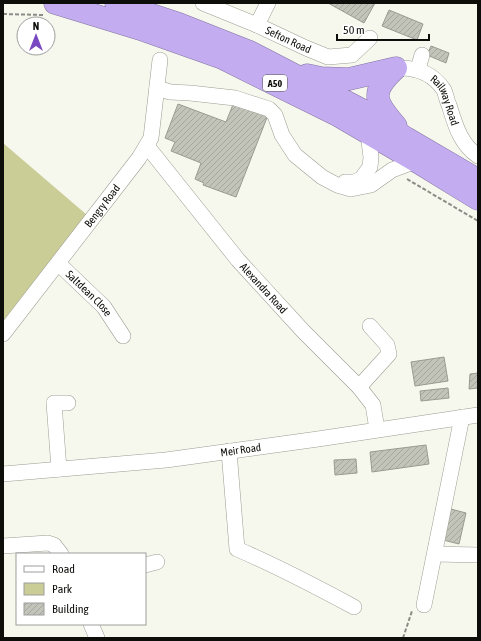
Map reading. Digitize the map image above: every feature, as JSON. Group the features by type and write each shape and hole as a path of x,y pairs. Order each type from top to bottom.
{"highway":[{"name":"A50","path":"116,3 179,24 250,52 368,113 406,138 478,180"},
{"name":"A50","path":"49,9 140,29 222,58 318,105 416,160 478,199"},
{"path":"286,71 321,78 349,79 396,68"},
{"path":"396,68 386,77 378,89 378,96 383,112 406,138"}],"street":[{"name":"Sefton Road","path":"203,3 257,25 328,57 352,55 370,38"},
{"path":"257,25 268,3"},
{"name":"Bengry Road","path":"3,334 59,264 147,146 151,138 160,60"},
{"name":"Railway Road","path":"396,68 407,67 420,62 429,75 444,91 457,131 464,142 478,156"},
{"path":"157,88 170,92 235,98 269,109 275,115 282,135 295,155 322,177 337,185 351,189 371,185 392,170 416,160"},
{"path":"279,125 283,128 300,152 330,174 346,182 354,182 361,179 370,167 372,157 368,133"},
{"name":"Alexandra Road","path":"147,146 238,260 303,331 359,387 374,405 377,429"},
{"name":"Saltdean Close","path":"59,264 104,307 115,332"},
{"path":"359,387 389,354 387,345 370,326"},
{"path":"60,469 54,403 68,403"},
{"name":"Meir Road","path":"3,474 166,460 478,415"},
{"path":"424,605 462,417"},
{"path":"229,451 237,550 271,563 354,607"},
{"path":"3,546 48,543 54,545 60,553"},
{"path":"434,554 478,555"},
{"path":"91,625 97,638"}],"path":[{"path":"3,14 49,9"},
{"path":"392,170 478,221"},
{"path":"403,638 411,611 424,605"}],"green space":[{"path":"3,143 87,215 3,321"}],"building":[{"path":"328,3 375,3 364,23"},
{"path":"389,10 423,24 417,40 382,26"},
{"path":"431,46 449,53 446,63 427,55"},
{"path":"234,102 268,115 236,197 203,185 204,183 195,179 201,163 171,151 175,142 165,138 178,104 226,122"},
{"path":"444,357 448,381 415,386 411,362"},
{"path":"478,373 478,388 469,389 470,374"},
{"path":"448,388 449,398 421,401 420,391"},
{"path":"426,445 429,464 372,472 370,452"},
{"path":"356,459 357,473 335,475 334,460"},
{"path":"451,509 466,513 459,544 443,540"}]}
